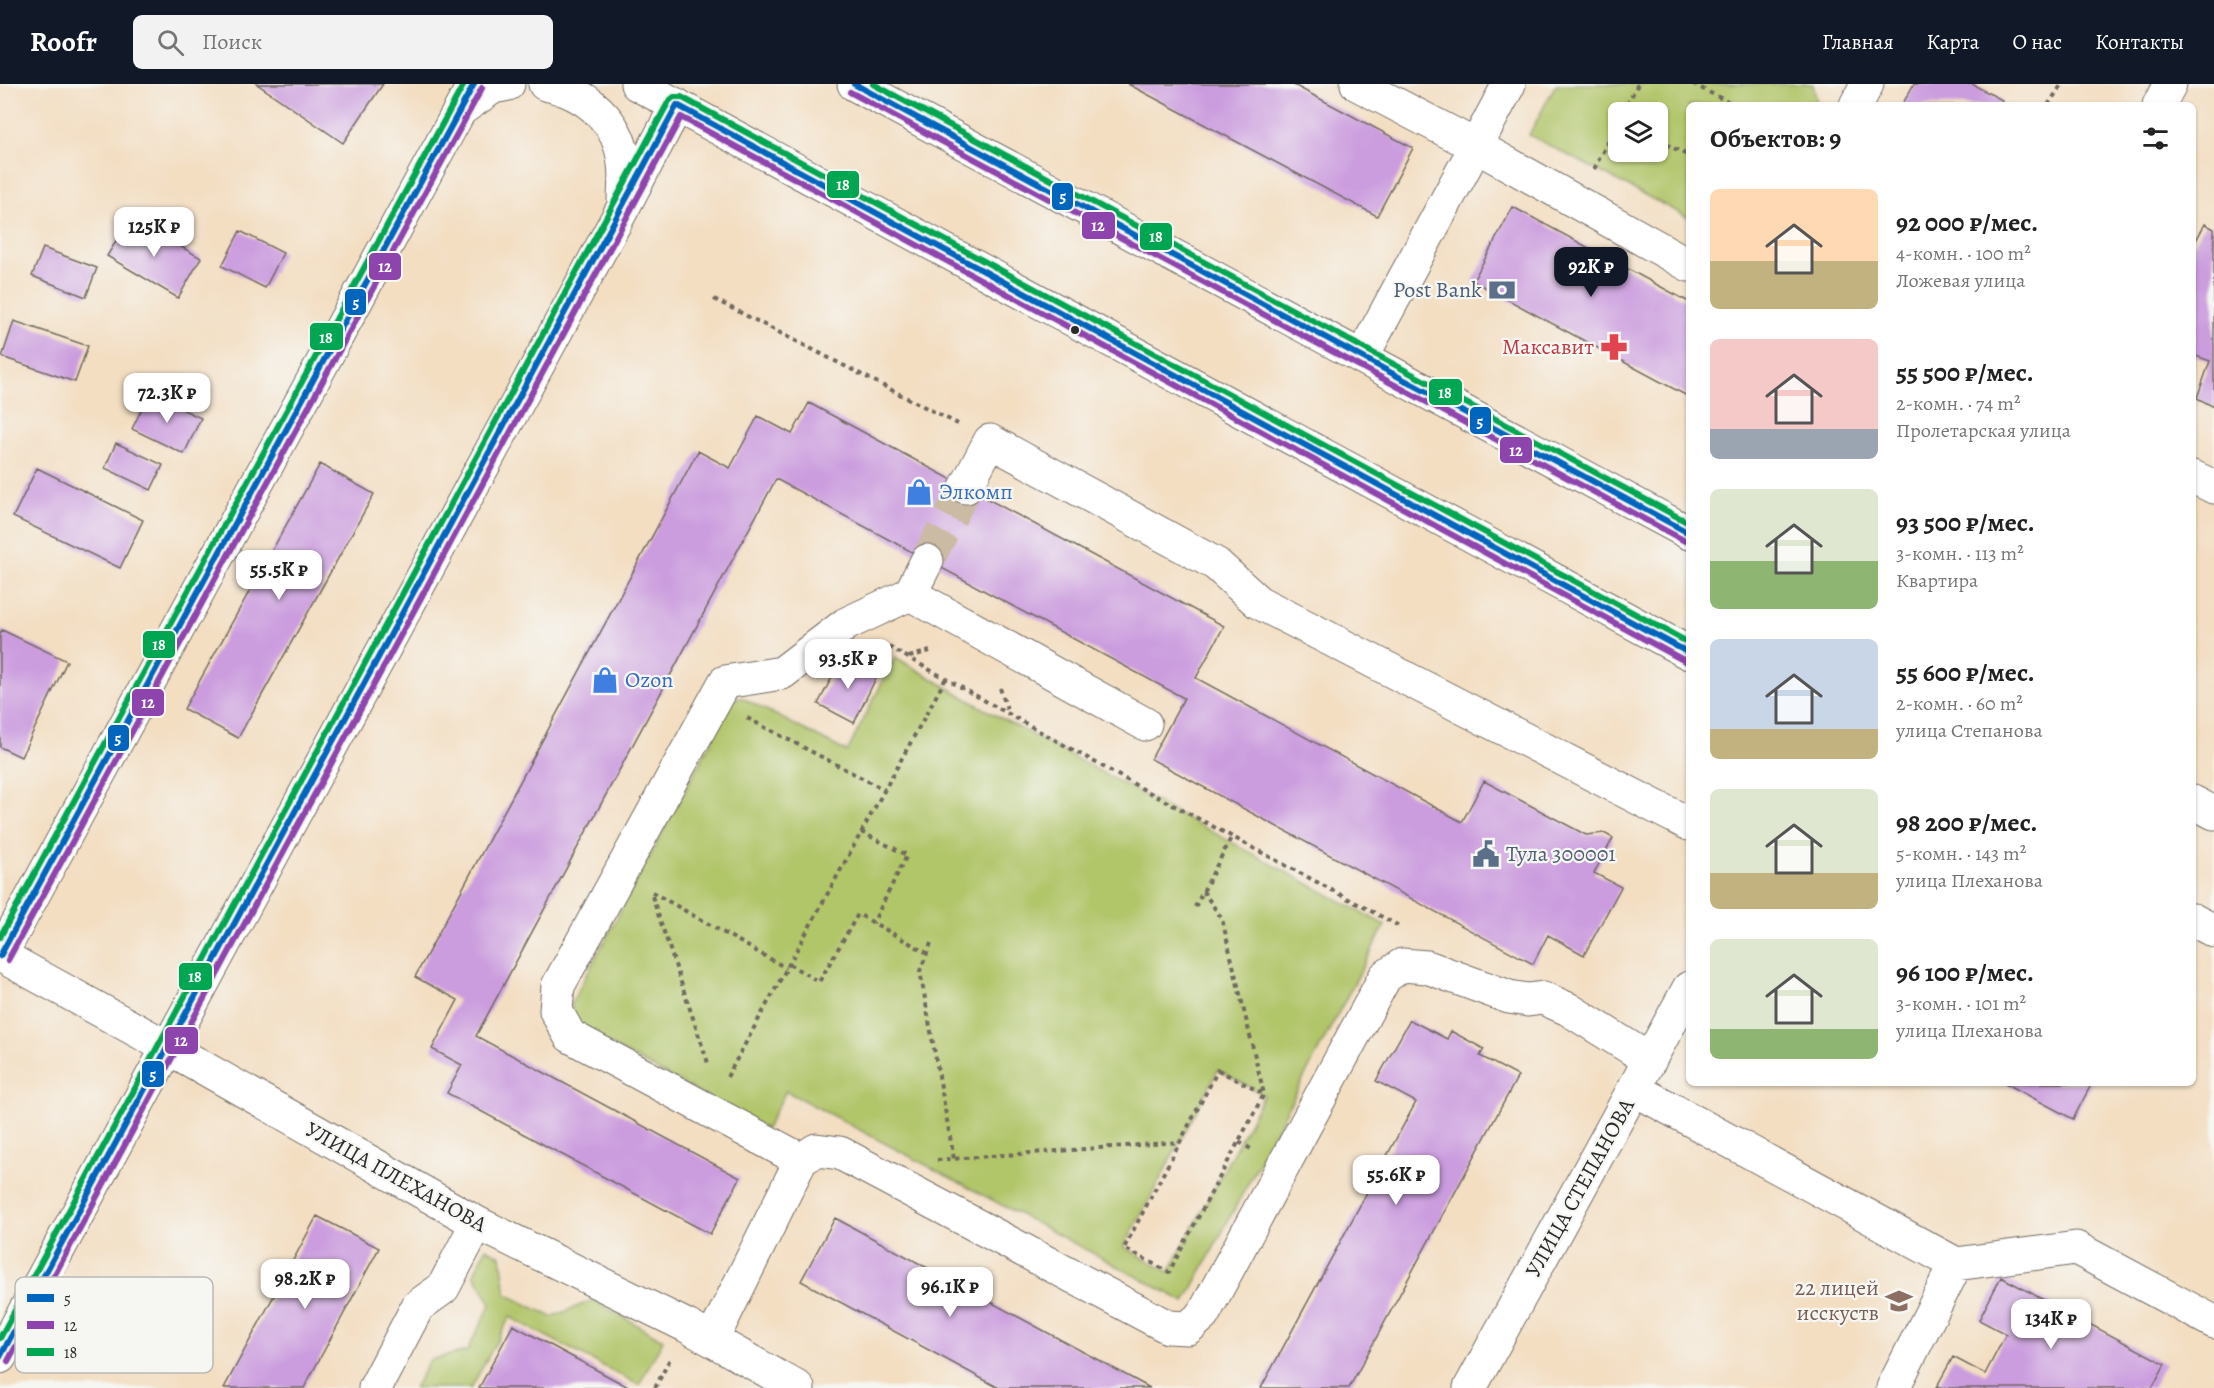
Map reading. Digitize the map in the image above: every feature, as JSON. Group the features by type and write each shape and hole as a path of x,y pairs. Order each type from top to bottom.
{"main road":[{"path":"0,955 467,97 508,84"},
{"path":"545,84 563,87 597,107 617,133 624,164 624,207"},
{"path":"637,84 1686,651"},
{"path":"854,84 1686,531"},
{"path":"1356,84 1476,146 1686,263"},
{"path":"1362,357 1509,84"},
{"path":"1858,102 1867,84"},
{"path":"2161,102 2170,84"},
{"path":"43,1277 624,207 677,105"},
{"path":"966,487 990,441 1216,564 1258,602 1686,822"},
{"path":"2196,478 2214,487"},
{"path":"801,1160 713,1102 570,1036 556,1011 558,986 725,682 782,673 846,624 910,594 927,561"},
{"path":"910,594 1145,724"},
{"path":"2196,804 2214,813"},
{"path":"2196,922 2214,931"},
{"name":"УЛИЦА ПЛЕХАНОВА","path":"0,955 477,1223 712,1340 798,1388"},
{"path":"712,1340 801,1160 816,1150 840,1153 1168,1327 1188,1328 1203,1315 1385,977 1402,965 1427,967 1509,998 1528,1000 1543,998 1568,1009 1650,1060"},
{"name":"УЛИЦА СТЕПАНОВА","path":"1470,1388 1686,994"},
{"path":"1634,1089 1956,1264 2076,1248 2214,1322"},
{"path":"375,1388 418,1306 442,1288 477,1223"},
{"path":"1893,1388 1956,1264"},
{"path":"0,1357 15,1329"}],"path":[{"path":"1628,102 1638,84"},
{"path":"1693,84 1728,102"},
{"path":"2050,102 2062,84"},
{"path":"1584,164 1594,169 1608,142"},
{"path":"1668,145 1686,154"},
{"path":"714,299 990,441"},
{"path":"846,624 1409,931 1427,967"},
{"path":"713,1102 946,678"},
{"path":"715,700 885,790"},
{"path":"861,832 908,855 873,923"},
{"path":"1195,907 1232,836"},
{"path":"635,844 713,1102"},
{"path":"651,891 819,982 858,914 927,953"},
{"path":"1203,891 1222,918 1264,1094 1169,1272 1124,1248 1218,1070 1264,1094"},
{"path":"931,944 920,971 954,1159"},
{"path":"932,1161 1180,1142"}],"green space":[{"path":"1556,84 1813,84 1817,102 1686,102 1686,216 1529,135"},
{"path":"895,657 988,711 1385,925 1185,1302 786,1091 766,1129 577,1027 571,1004 732,702 737,698 743,698 847,752","holes":["1218,1070 1264,1095 1169,1272 1124,1247"]},
{"path":"486,1248 501,1256 506,1294 552,1317 593,1300 663,1340 639,1385 510,1317 471,1388 414,1388 430,1360 467,1351 491,1304 474,1274"}],"building":[{"path":"257,84 383,84 343,143"},
{"path":"1128,84 1292,84 1413,148 1377,216"},
{"path":"1914,84 1972,84 2002,100 2001,102 1904,102"},
{"path":"1513,207 1686,300 1686,395 1473,281"},
{"path":"130,218 201,258 178,298 107,256"},
{"path":"2205,224 2214,229 2214,407 2197,398 2210,361 2196,356 2196,240"},
{"path":"240,231 283,253 265,288 222,266"},
{"path":"43,248 97,268 86,297 32,276"},
{"path":"14,321 88,346 75,382 2,357"},
{"path":"149,394 201,418 184,454 132,429"},
{"path":"809,403 1224,626 1196,678 1462,822 1484,781 1586,835 1604,833 1613,838 1594,873 1621,887 1584,955 1548,935 1533,964 1151,759 1184,698 776,479 476,1036 740,1178 710,1234 447,1093 462,1065 432,1049 458,1000 415,977 698,451 730,468 758,416 792,434"},
{"path":"116,443 163,465 151,490 105,468"},
{"path":"320,464 374,494 238,738 184,709"},
{"path":"37,468 143,520 120,568 13,517"},
{"path":"2,630 67,661 21,757 0,747 0,634"},
{"path":"842,658 877,676 854,723 818,704"},
{"path":"1410,1020 1447,1039 1451,1031 1484,1049 1480,1056 1518,1076 1349,1388 1261,1388 1416,1102 1376,1081"},
{"path":"2011,1086 2090,1086 2073,1119"},
{"path":"317,1216 379,1248 304,1388 224,1388"},
{"path":"835,1218 1150,1388 999,1388 801,1281"},
{"path":"2001,1277 2165,1364 2152,1388 1936,1388 1953,1357 1985,1374 2006,1334 1979,1320"},
{"path":"513,1325 630,1388 479,1388"}],"tunnel":[{"path":"927,561 966,487"}],"transit line":[{"name":"18","path":"0,937 464,84"},
{"name":"5","path":"0,956 474,84"},
{"name":"5","path":"854,84 1686,531"},
{"name":"18","path":"873,84 1686,521"},
{"name":"12","path":"8,960 482,88"},
{"name":"12","path":"850,92 1685,541"},
{"name":"18","path":"33,1277 669,101 674,97 681,97 1686,641"},
{"name":"5","path":"43,1277 677,105 1686,651"},
{"name":"12","path":"53,1277 681,117 1685,661"},
{"name":"18","path":"0,1338 15,1310"},
{"name":"5","path":"0,1357 15,1329"},
{"name":"12","path":"8,1361 15,1348"}],"place":[{"name":"Post Bank","path":"1502,290"},
{"name":"Максавит","path":"1614,347"},
{"name":"Элкомп","path":"919,492"},
{"name":"Ozon","path":"605,680"},
{"name":"Тула 300001","path":"1486,854"},
{"name":"22 лицей исскуств","path":"1899,1301"}]}
